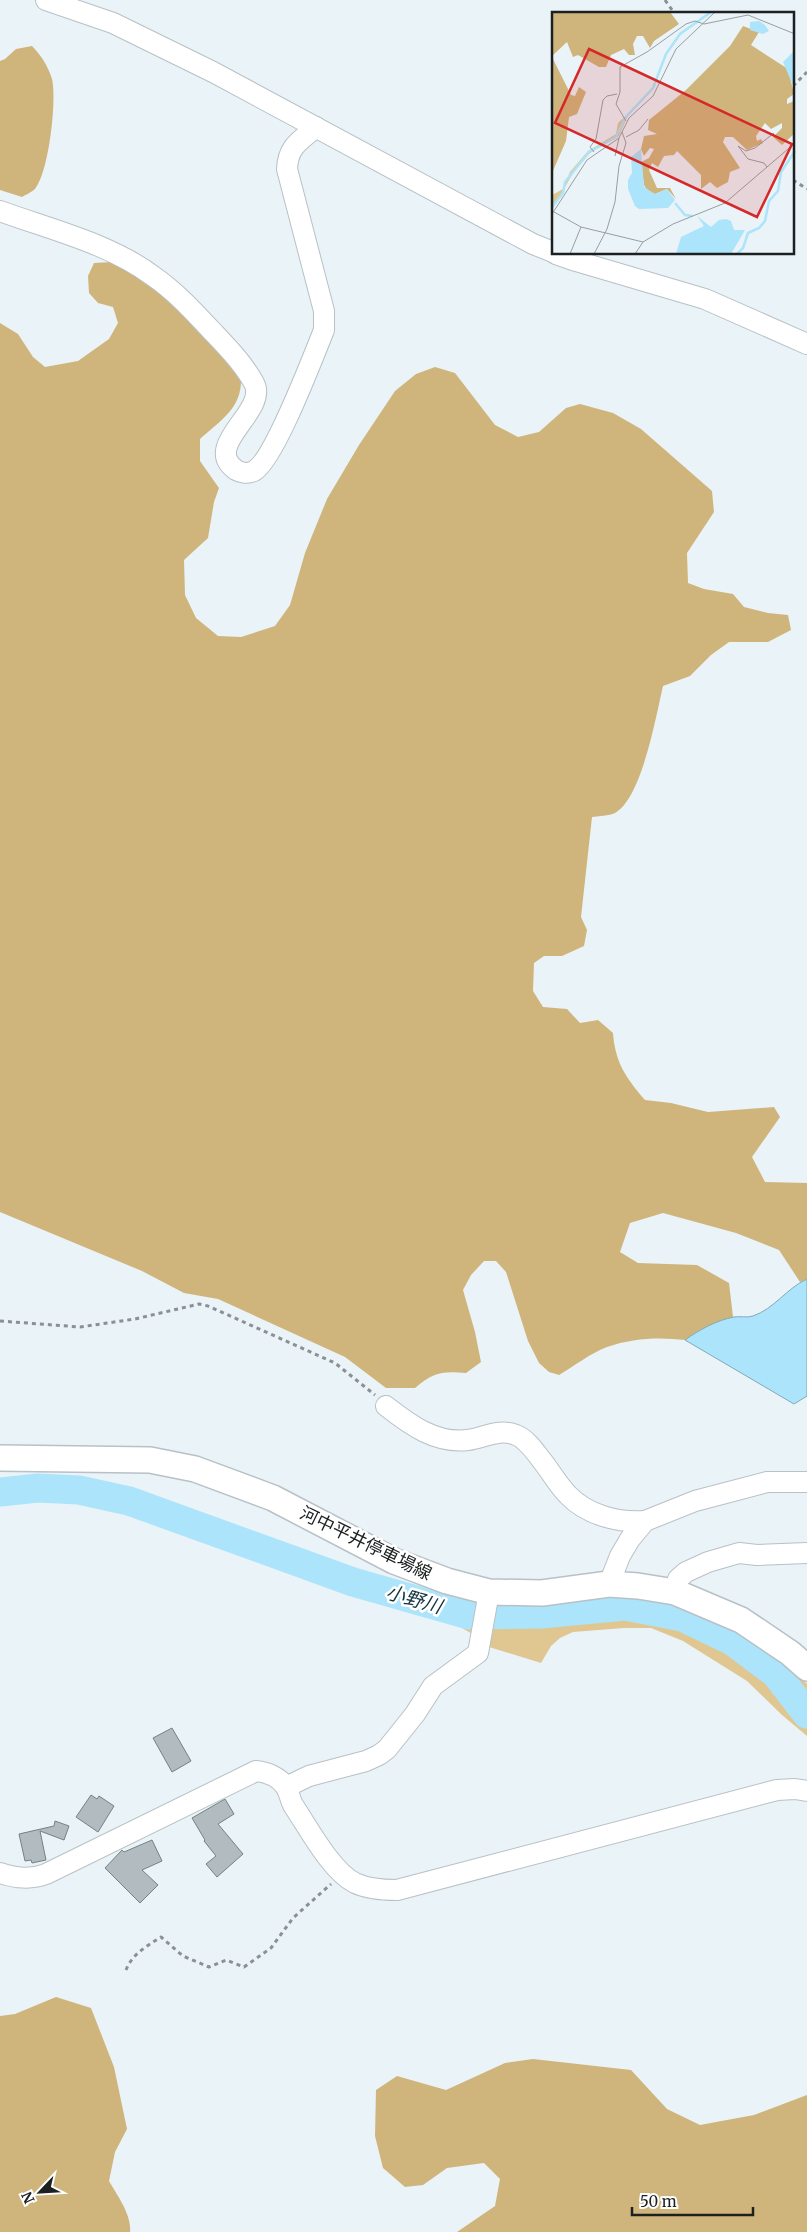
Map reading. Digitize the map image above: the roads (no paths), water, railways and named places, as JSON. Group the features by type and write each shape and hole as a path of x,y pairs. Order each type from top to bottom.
{"main road":[{"name":"河中平井停車場線","path":"0,1458 150,1460 195,1469 273,1498 394,1561 488,1597 542,1593 609,1584 638,1586 675,1592 741,1620 790,1653 807,1668"}],"street":[{"path":"46,0 113,23 213,72 533,244 552,252"},
{"path":"0,211 109,251 152,275 191,310 244,365 256,386 255,396 248,413 228,441 226,452 229,462 236,470 246,473 254,471 272,450 324,330 324,311 287,169 287,156 297,143 316,127"},
{"path":"560,255 705,299 807,344"},
{"path":"386,1406 417,1428 437,1437 454,1441 469,1440 504,1432 517,1435 539,1456 568,1495 582,1506 598,1515 633,1522 645,1521 695,1501 767,1482 807,1482"},
{"path":"609,1584 620,1556 630,1539 645,1521"},
{"path":"675,1592 678,1579 686,1572 708,1562 739,1553 757,1555 807,1553"},
{"path":"286,1787 309,1776 366,1761 387,1749 415,1714 433,1686 478,1652 488,1597"},
{"path":"0,1873 24,1878 41,1876 256,1771 272,1776 286,1787 292,1803 327,1855 343,1874 367,1887 382,1890 397,1890 777,1790 795,1789 807,1791"}],"water":[{"path":"807,1279 807,1396 794,1404 685,1340 721,1320 734,1317 751,1317 761,1313"}],"waterway":[{"name":"小野川","path":"0,1492 38,1488 79,1490 129,1501 353,1582 469,1615 541,1614 625,1606 682,1617 732,1641 776,1674 807,1714"}]}
